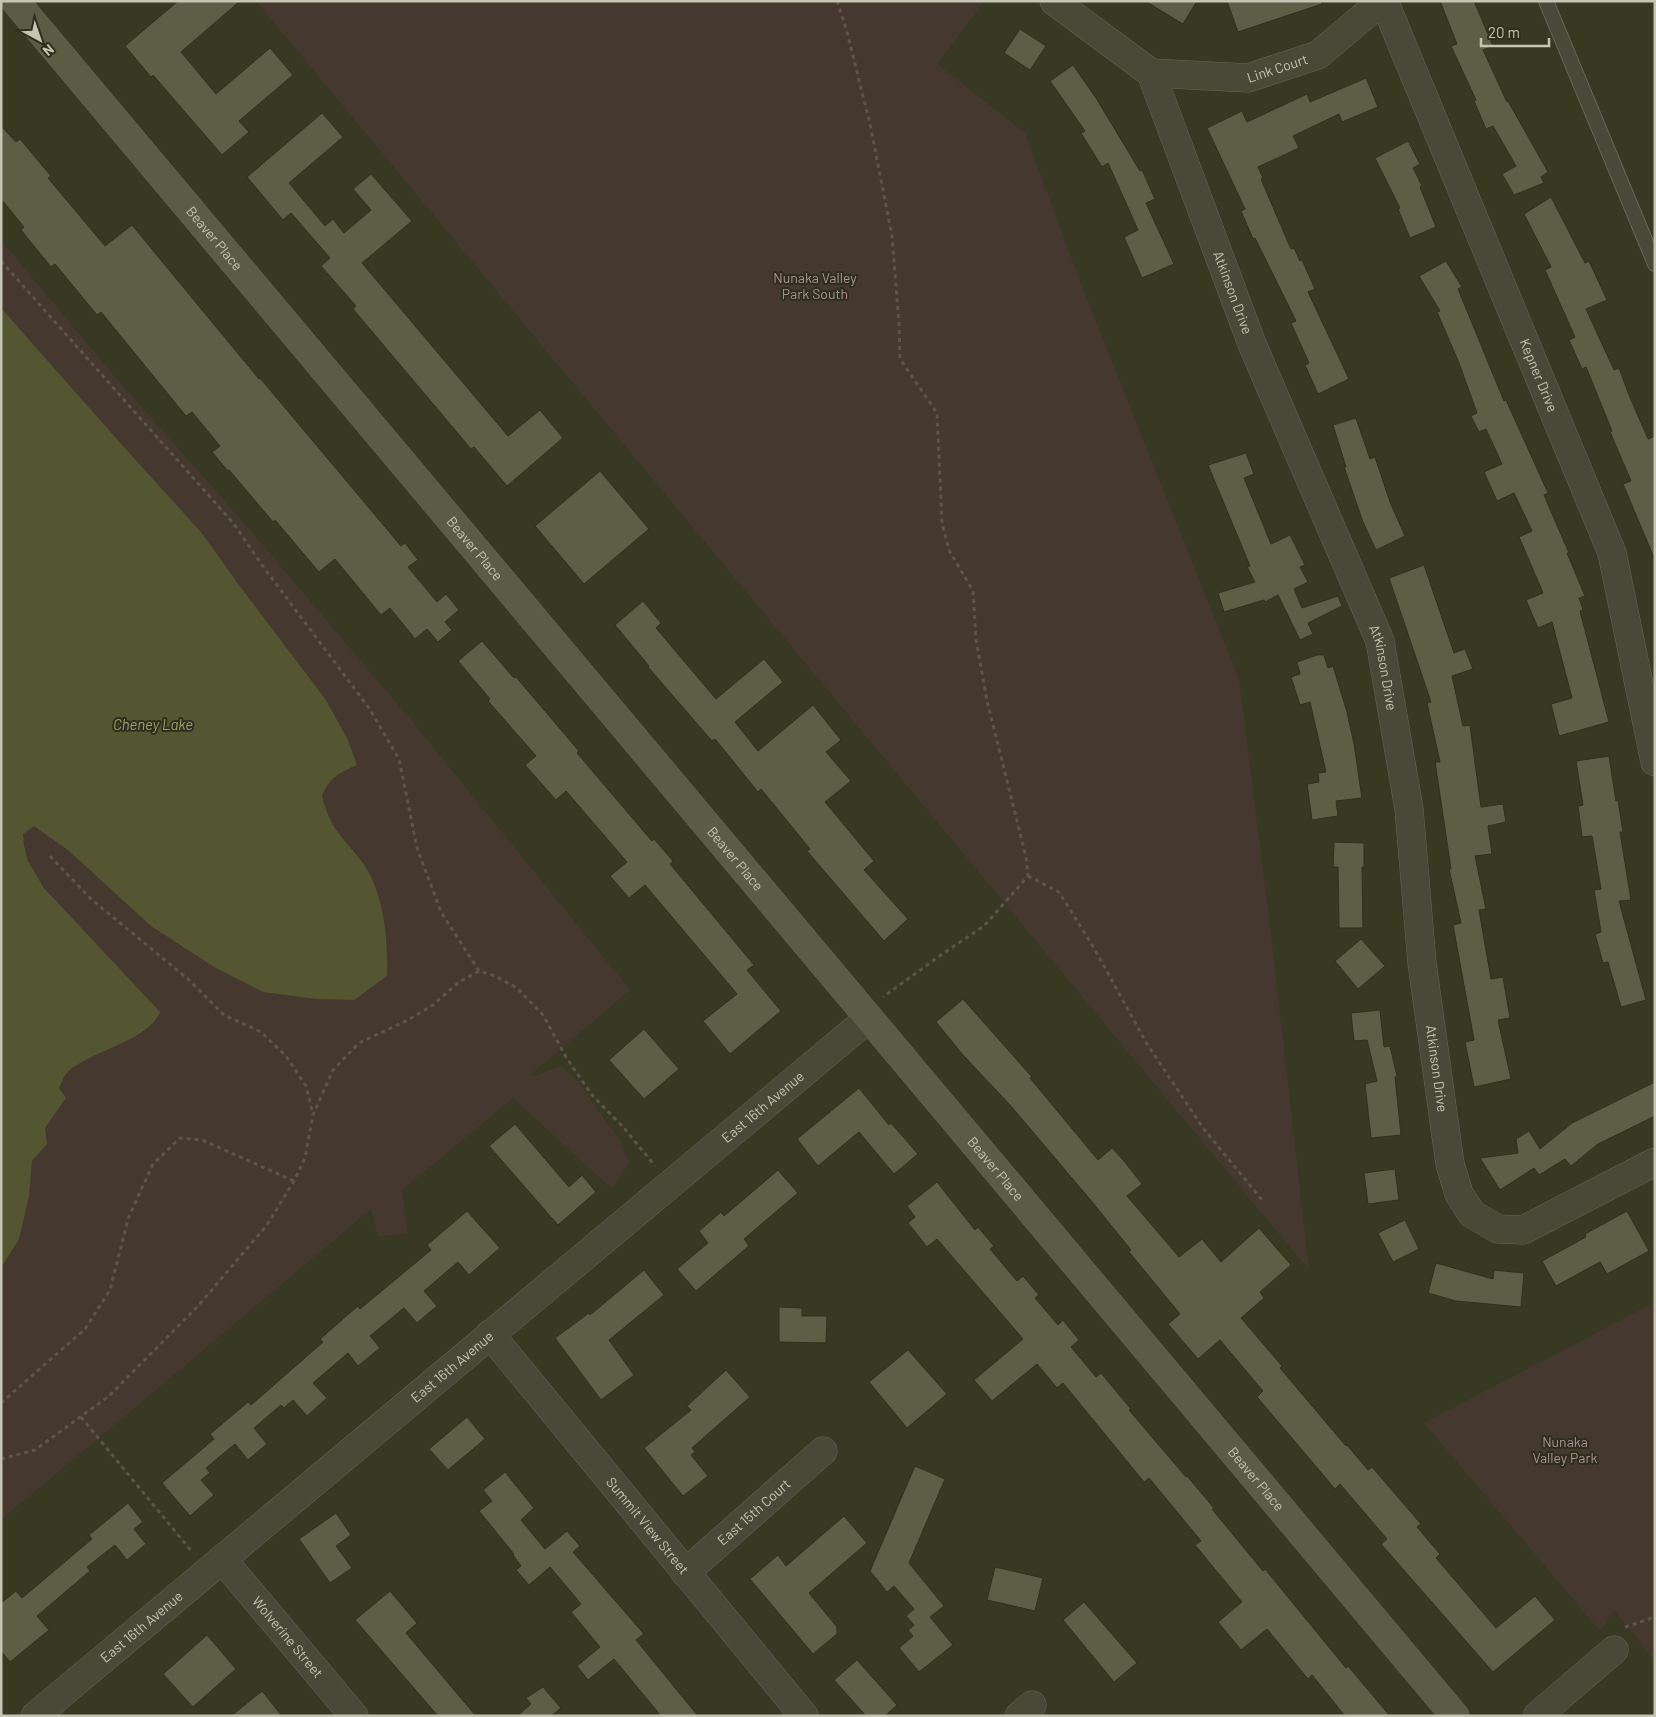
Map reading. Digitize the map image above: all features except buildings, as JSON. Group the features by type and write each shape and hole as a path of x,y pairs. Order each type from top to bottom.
{"street":[{"name":"Beaver Place","path":"15,1 1455,1716"},
{"path":"1054,1 1151,74"},
{"name":"Link Court","path":"1151,74 1248,78 1318,55 1383,1"},
{"name":"Kepner Drive","path":"1383,1 1612,553 1655,762"},
{"name":"Atkinson Drive","path":"1151,74 1252,344 1380,640 1410,808 1422,963 1450,1164 1459,1194 1472,1214 1498,1229 1523,1230 1655,1162"},
{"name":"East 16th Avenue","path":"35,1716 869,1018"},
{"name":"Summit View Street","path":"490,1334 804,1716"},
{"name":"East 15th Court","path":"685,1573 823,1450"},
{"name":"Wolverine Street","path":"215,1565 354,1716"},
{"path":"1537,1716 1614,1650"}],"lane":[{"path":"1546,1 1655,264"}],"path":[{"path":"836,1 846,28 870,124 892,236 900,359 937,413 942,523 949,550 973,592 976,640 986,700 1026,857 1028,876 984,926 941,954 884,996 869,1018"},
{"path":"1,261 234,524 262,565 369,708 399,759 417,848 440,912 480,971 495,976 517,988 543,1015 566,1057 591,1094 624,1128 670,1184"},
{"path":"50,856 91,899 188,979 224,1015 261,1032 286,1056 306,1086 314,1115"},
{"path":"1028,876 1059,892 1094,948 1147,1044 1203,1128 1263,1201"},
{"path":"1,1459 36,1450 109,1396 198,1306 267,1225 294,1181 305,1158 314,1115 333,1070 359,1043 433,1006 459,982 480,971"},
{"path":"1,1403 85,1329 110,1290 129,1216 153,1164 180,1138 202,1140 294,1181"},
{"path":"81,1416 215,1565"}],"green space":[{"name":"Nunaka Valley Park South","path":"256,1 984,1 937,64 1025,133 1080,281 1239,679 1272,943 1309,1270"},
{"path":"1,240 110,371 245,524 411,720 630,990 530,1075 535,1076 561,1066 579,1082 620,1141 629,1163 612,1189 513,1098 402,1190 408,1234 378,1236 371,1209 1,1520 1,1268 19,1239 29,1196 32,1161 47,1144 45,1128 66,1098 59,1088 65,1075 84,1060 147,1030 61,906 35,873 27,856 23,834 34,826 69,851 151,926 214,967 263,992 315,999 354,1000 387,959 382,914 373,882 361,860 333,824 327,813 322,796 328,784 336,776 357,765 348,740 326,700 201,532 1,308"},
{"name":"Nunaka Valley Park","path":"1655,1302 1655,1661 1614,1610 1600,1631 1424,1423"}],"water":[{"name":"Cheney Lake","path":"1,308 201,532 326,700 348,740 357,765 336,776 328,784 322,796 327,813 333,824 364,865 374,883 382,909 386,936 387,976 354,1000 315,999 263,992 214,967 151,926 69,851 34,826 23,834 28,861 44,888 160,1012 153,1023 131,1039 76,1065 66,1074 59,1088 66,1098 45,1128 47,1144 32,1161 29,1196 19,1239 1,1268"}]}
